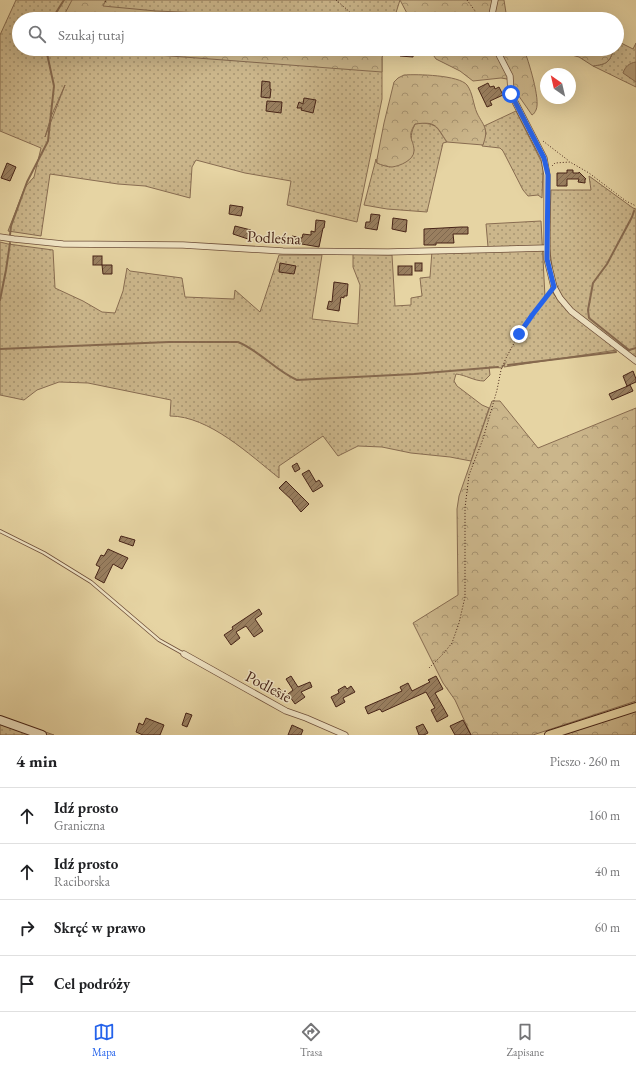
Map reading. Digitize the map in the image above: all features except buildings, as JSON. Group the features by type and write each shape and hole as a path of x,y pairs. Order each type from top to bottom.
{"main road":[{"path":"549,735 636,707"},
{"path":"0,720 42,735"}],"street":[{"path":"492,12 495,0"},
{"path":"500,56 510,76 511,94 544,158 548,175 546,248 547,259 554,287 560,298 571,310 636,361"},
{"name":"Podleśna","path":"0,237 63,244 183,245 283,251 388,252 546,248"},
{"name":"Podlesie","path":"184,654 286,711 326,726 344,735"}],"lane":[{"path":"0,531 44,553 91,582 159,640 184,654"}],"path":[{"path":"336,0 350,12"},
{"path":"467,0 476,12"},
{"path":"543,141 570,162 589,173 626,201 636,206"},
{"path":"548,175 550,167 555,163 570,162"},
{"path":"429,668 452,643 458,623 464,597 465,508 469,475 483,439 501,370 519,334 554,287"}],"green space":[{"path":"16,0 400,0 396,12 12,12 12,56 382,56 382,99 357,222 287,205 291,181 245,173 196,160 192,167 190,198 145,186 118,184 50,174 41,236 8,231 25,187 34,177 41,148 0,131 0,35","holes":["65,85 45,137 51,117"]},
{"path":"72,0 106,0 103,6 180,12 66,12"},
{"path":"400,0 504,0 506,12 406,12"},
{"path":"636,43 636,87 593,66 607,62 611,57 624,56 624,44 633,49"},
{"path":"171,56 383,56 382,72"},
{"path":"434,56 526,56 537,98 535,112 532,115 507,79 501,78 473,81 460,71 436,59"},
{"path":"575,56 611,56 607,62 593,66"},
{"path":"404,75 447,77 456,79 467,85 471,91 477,113 486,131 483,145 447,142 438,128 432,124 415,124 411,132 414,147 412,157 402,164 392,167 377,163 384,123 394,82"},
{"path":"516,111 542,163 542,198 538,195 528,196 523,190 500,148 482,146 486,133 484,126"},
{"path":"421,123 437,128 447,142 443,143 427,212 387,209 364,205 376,159 377,163 390,167 413,147 411,136 415,124"},
{"path":"589,176 636,209 636,361 591,327 560,298 553,273 549,245 551,190 591,190"},
{"path":"541,221 545,297 542,303 552,292 566,309 617,350 504,367 505,363 502,368 489,367 490,375 484,381 456,374 454,381 457,386 482,405 489,408 471,461 411,453 382,447 358,446 338,456 323,436 279,466 279,478 242,448 214,430 199,422 170,416 171,400 88,383 59,382 37,390 24,400 0,395 0,242 53,250 55,288 102,312 115,313 123,291 127,268 130,271 182,278 185,297 234,299 235,290 260,312 279,255 322,255 312,319 358,324 360,285 353,267 353,254 392,255 395,306 411,305 411,298 422,296 420,278 430,277 432,251 488,247 486,224"},
{"path":"492,401 500,401 538,448 636,408 636,701 533,735 471,735 455,700 443,683 413,623 458,595 457,509 459,496"},
{"path":"636,711 636,735 563,735"},
{"path":"0,716 54,735 0,735"}],"shaded area":[{"path":"636,62 636,82 623,73 631,63"}],"waterway":[{"path":"56,12 64,0"},
{"path":"10,235 11,226 27,182 48,141 54,86 48,56"},
{"path":"634,211 607,264 593,283 588,310 589,318 629,350 636,348"},
{"path":"0,300 10,243"},
{"path":"0,349 169,342 238,342 254,350 282,372 297,380 414,374 498,367"},
{"path":"508,365 616,352"}],"route":[{"path":"511,94 544,158 548,175 546,248 547,259 554,287 545,297 519,334"}]}
